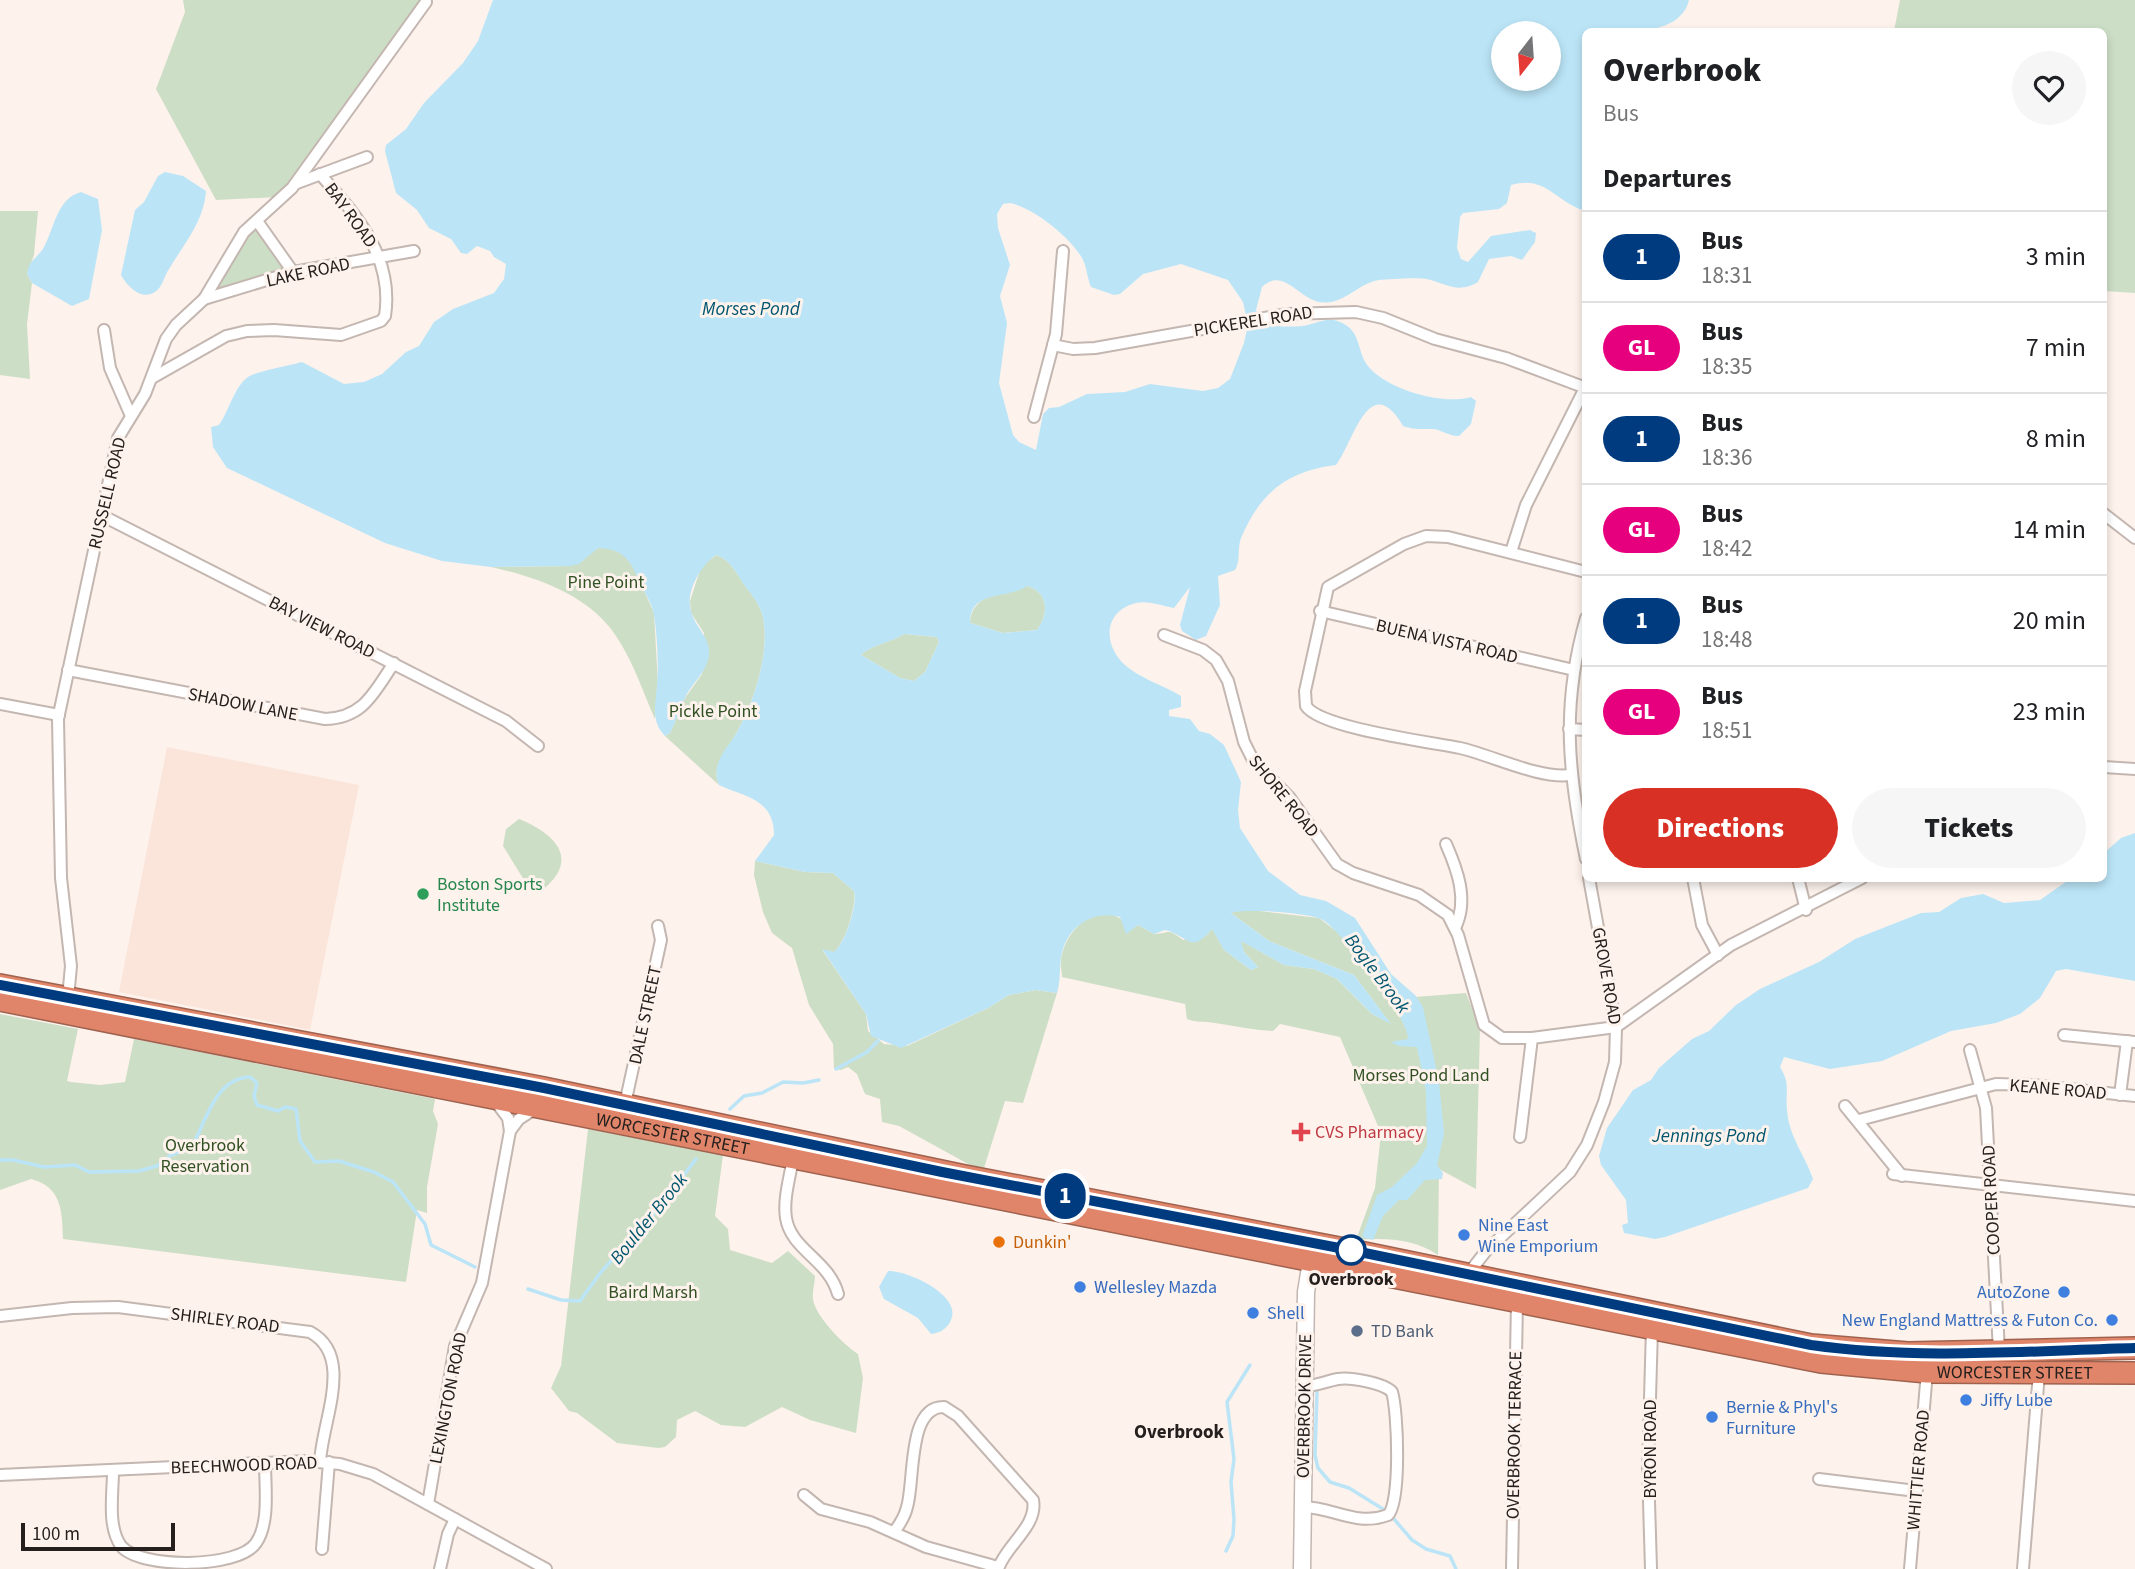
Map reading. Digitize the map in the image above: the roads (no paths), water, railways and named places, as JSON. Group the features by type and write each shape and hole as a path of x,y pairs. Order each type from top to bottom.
{"highway":[{"name":"WORCESTER STREET","path":"0,985 625,1104 1313,1253 1517,1302 1821,1362 1927,1372 2135,1373"},
{"name":"WORCESTER STREET","path":"0,1000 793,1158 1313,1253 1468,1275 1811,1345 1875,1352 2135,1348"}],"street":[{"name":"RUSSELL ROAD","path":"68,998 71,966 61,878 59,715 118,438 152,378 166,339 176,325 204,299 233,247 295,183 426,2"},
{"path":"295,183 367,157"},
{"name":"BAY ROAD","path":"320,174 369,234 381,257"},
{"path":"257,221 293,272"},
{"name":"LAKE ROAD","path":"204,299 293,272 414,251"},
{"path":"1034,417 1053,345 1063,251"},
{"path":"152,378 226,336 247,331 274,330 341,335 380,321 387,305 381,257"},
{"name":"PICKEREL ROAD","path":"1053,345 1073,349 1096,348 1262,318 1306,312 1356,312 1450,343 1490,353 1582,387"},
{"path":"104,330 110,368 131,416"},
{"path":"1511,552 1526,505 1582,394"},
{"name":"BAY VIEW ROAD","path":"101,514 506,721 538,746"},
{"path":"2107,516 2135,538"},
{"path":"1570,775 1550,774 1450,747 1387,735 1320,717 1309,711 1305,699 1306,681 1320,611 1328,587 1338,579 1417,539 1448,537 1582,571"},
{"name":"BUENA VISTA ROAD","path":"1320,611 1574,670"},
{"name":"SHORE ROAD","path":"1164,635 1203,650 1216,660 1228,681 1240,729 1253,760 1290,799 1338,864 1353,873 1399,887 1444,910 1455,928 1484,1025 1502,1038 1532,1038 1616,1027"},
{"path":"1582,635 1574,670 1569,729 1570,775 1582,838"},
{"name":"SHADOW LANE","path":"68,670 325,719 349,716 362,709 394,663"},
{"path":"0,704 59,715"},
{"path":"1569,729 1582,730"},
{"path":"2107,767 2135,769"},
{"path":"1446,844 1460,880 1460,913 1455,928"},
{"name":"GROVE ROAD","path":"1468,1275 1486,1251 1561,1180 1582,1154 1612,1075 1616,1027 1590,882"},
{"path":"1694,882 1702,925 1718,955"},
{"path":"1799,882 1806,910"},
{"path":"1616,1027 1754,932 1806,910 1855,882"},
{"name":"DALE STREET","path":"625,1104 661,940 658,926"},
{"path":"2064,1035 2131,1042 2120,1095"},
{"path":"1520,1137 1532,1038"},
{"name":"COOPER ROAD","path":"1970,1050 1982,1086 1999,1351"},
{"name":"KEANE ROAD","path":"1859,1120 1982,1086 2017,1084 2135,1097"},
{"path":"491,1098 506,1114 510,1131"},
{"path":"1845,1106 1859,1120 1898,1175 2135,1201"},
{"path":"510,1131 523,1115 540,1107"},
{"name":"LEXINGTON ROAD","path":"428,1504 454,1346 482,1283 510,1131"},
{"path":"793,1158 785,1206 787,1223 803,1247 832,1275 838,1294"},
{"name":"OVERBROOK DRIVE","path":"1302,1569 1306,1287 1313,1253"},
{"name":"OVERBROOK TERRACE","path":"1512,1569 1517,1302"},
{"name":"SHIRLEY ROAD","path":"0,1316 72,1308 118,1307 310,1332 326,1343 334,1360 325,1462 322,1549"},
{"name":"BYRON ROAD","path":"1651,1569 1648,1460 1653,1328"},
{"name":"WHITTIER ROAD","path":"1910,1569 1927,1372"},
{"path":"2023,1569 2039,1373"},
{"path":"1303,1507 1328,1510 1349,1519 1369,1520 1388,1515 1395,1499 1396,1420 1392,1392 1383,1386 1341,1378 1323,1385 1304,1386"},
{"path":"804,1495 821,1509 998,1568 1007,1549 1029,1523 1034,1507 1033,1500 958,1416 944,1407 931,1410 920,1423 907,1508 894,1532"},
{"name":"BEECHWOOD ROAD","path":"0,1475 325,1462 363,1470 546,1569"},
{"path":"113,1471 113,1526 116,1537 128,1553 153,1563 222,1562 240,1558 259,1539 263,1522 265,1463"},
{"path":"1819,1479 1916,1491"},
{"path":"440,1569 448,1534 455,1519"}],"water":[{"name":"Morses Pond","path":"493,0 1689,0 1683,13 1660,27 1582,28 1582,210 1542,186 1523,183 1511,185 1507,203 1499,209 1463,213 1460,217 1457,248 1461,259 1468,262 1491,236 1530,230 1536,233 1535,242 1522,260 1511,256 1489,259 1478,282 1471,286 1452,287 1423,278 1379,280 1343,298 1328,302 1311,299 1277,280 1262,287 1256,310 1261,324 1293,327 1326,320 1340,322 1351,329 1364,360 1371,370 1383,379 1429,397 1471,397 1476,401 1471,424 1459,436 1455,436 1434,429 1403,426 1391,410 1381,405 1371,407 1363,416 1336,465 1289,479 1277,487 1257,508 1241,538 1235,570 1218,576 1220,605 1206,636 1196,640 1182,631 1180,625 1190,587 1174,608 1146,602 1125,607 1112,621 1110,629 1113,648 1125,665 1181,696 1181,707 1169,710 1169,716 1190,719 1199,731 1210,734 1224,745 1241,782 1238,810 1240,828 1268,871 1300,895 1326,901 1355,918 1391,974 1415,995 1423,1007 1439,1082 1444,1134 1437,1165 1443,1173 1442,1179 1425,1180 1407,1200 1399,1200 1383,1216 1373,1240 1362,1237 1377,1195 1392,1187 1417,1163 1427,1146 1426,1091 1417,1047 1399,1046 1391,1042 1408,1039 1398,1013 1358,956 1331,926 1321,919 1276,912 1231,913 1269,941 1354,975 1391,1024 1372,1014 1337,979 1314,969 1284,965 1241,941 1244,952 1258,967 1251,970 1224,950 1212,929 1205,937 1194,942 1165,930 1154,934 1138,925 1126,934 1120,917 1111,915 1093,917 1072,932 1062,955 1057,993 1036,990 1009,995 988,1008 901,1048 871,1036 866,1014 822,949 834,952 842,941 852,914 854,891 833,873 805,872 755,861 774,835 769,814 756,801 719,785 718,763 749,706 759,677 765,632 756,601 725,560 716,555 710,559 692,588 691,611 708,643 709,656 705,668 685,698 670,733 665,736 657,724 655,712 658,660 653,611 632,567 620,553 598,548 579,564 570,566 491,567 442,561 385,543 227,468 213,447 211,427 219,425 239,387 248,377 302,362 344,384 364,382 382,374 406,352 419,346 434,322 453,309 494,293 504,279 506,264 494,257 490,251 477,246 467,254 461,253 451,239 429,228 417,210 396,193 385,151 386,145 406,129 424,103 463,63 478,41","holes":["1003,204 1018,205 1051,225 1070,243 1084,263 1091,287 1114,295 1120,294 1143,274 1181,264 1228,280 1243,302 1248,325 1230,379 1218,388 1203,391 1150,384 1125,392 1087,394 1059,407 1049,408 1043,414 1036,450 1019,442 1013,435 999,383 1007,323 1000,296 1010,265 998,228 997,214","1027,586 1040,593 1045,604 1044,617 1037,630 1003,633 970,623 972,612 983,600","904,634 937,637 939,642 925,672 914,681 900,678 861,655"]},
{"path":"165,172 183,176 206,191 192,232 160,287 145,295 131,288 121,275 135,210 144,202 158,176"},
{"path":"81,192 98,199 102,230 89,299 72,306 32,283 27,274 32,262 44,247 61,207 73,195"},
{"name":"Jennings Pond","path":"2135,833 2135,981 2066,969 2056,971 2040,998 2020,1014 1996,1023 1951,1031 1882,1061 1830,1069 1784,1057 1780,1067 1787,1084 1788,1120 1813,1179 1808,1188 1665,1237 1655,1239 1624,1233 1622,1225 1628,1223 1626,1200 1601,1165 1599,1156 1607,1128 1633,1090 1651,1080 1659,1068 1692,1039 1709,1031 1736,1005 1760,989 1819,962 1855,939 1921,913 1939,912 1961,898 1983,894 2004,903 2040,900 2066,882 2107,882 2107,850 2121,838"},
{"path":"888,1271 921,1280 943,1295 953,1314 949,1324 943,1330 931,1334 918,1318 884,1299 879,1287"}],"waterway":[{"name":"Boulder Brook","path":"836,1069 867,1052 878,1041"},
{"name":"Boulder Brook","path":"0,1160 44,1167 75,1165 89,1172 139,1171 157,1166 171,1155 191,1148 219,1093 238,1079 250,1077 257,1083 254,1096 257,1105 278,1111 285,1107 296,1109 300,1141 315,1162 339,1161 374,1172 393,1182 425,1224 431,1245 475,1267"},
{"name":"Boulder Brook","path":"730,1109 744,1096 762,1093 783,1082 803,1083 819,1080"},
{"name":"Boulder Brook","path":"528,1289 561,1300 580,1301 601,1272 654,1214 696,1159"},
{"name":"Bogle Brook","path":"1226,1551 1233,1536 1234,1519 1231,1482 1234,1459 1227,1402 1250,1365"},
{"path":"1317,1391 1315,1455 1318,1468 1330,1482 1349,1488 1383,1509"},
{"path":"1394,1519 1412,1540 1426,1549 1450,1556 1456,1569"}],"place":[{"name":"Boston Sports Institute","path":"423,894"},
{"name":"CVS Pharmacy","path":"1301,1132"},
{"name":"Nine East Wine Emporium","path":"1464,1235"},
{"name":"Dunkin'","path":"999,1242"},
{"name":"Overbrook","path":"1351,1250"},
{"name":"Wellesley Mazda","path":"1080,1287"},
{"name":"AutoZone","path":"2064,1292"},
{"name":"Shell","path":"1253,1313"},
{"name":"New England Mattress & Futon Co.","path":"2112,1320"},
{"name":"TD Bank","path":"1357,1331"},
{"name":"Jiffy Lube","path":"1966,1400"},
{"name":"Bernie & Phyl's Furniture","path":"1712,1417"}],"district":[{"name":"Overbrook","path":"1179,1431"}],"park label":[{"name":"Pine Point","path":"606,582"},
{"name":"Pickle Point","path":"713,711"},
{"name":"Morses Pond Land","path":"1421,1075"},
{"name":"Overbrook Reservation","path":"205,1155"},
{"name":"Baird Marsh","path":"653,1292"}]}
